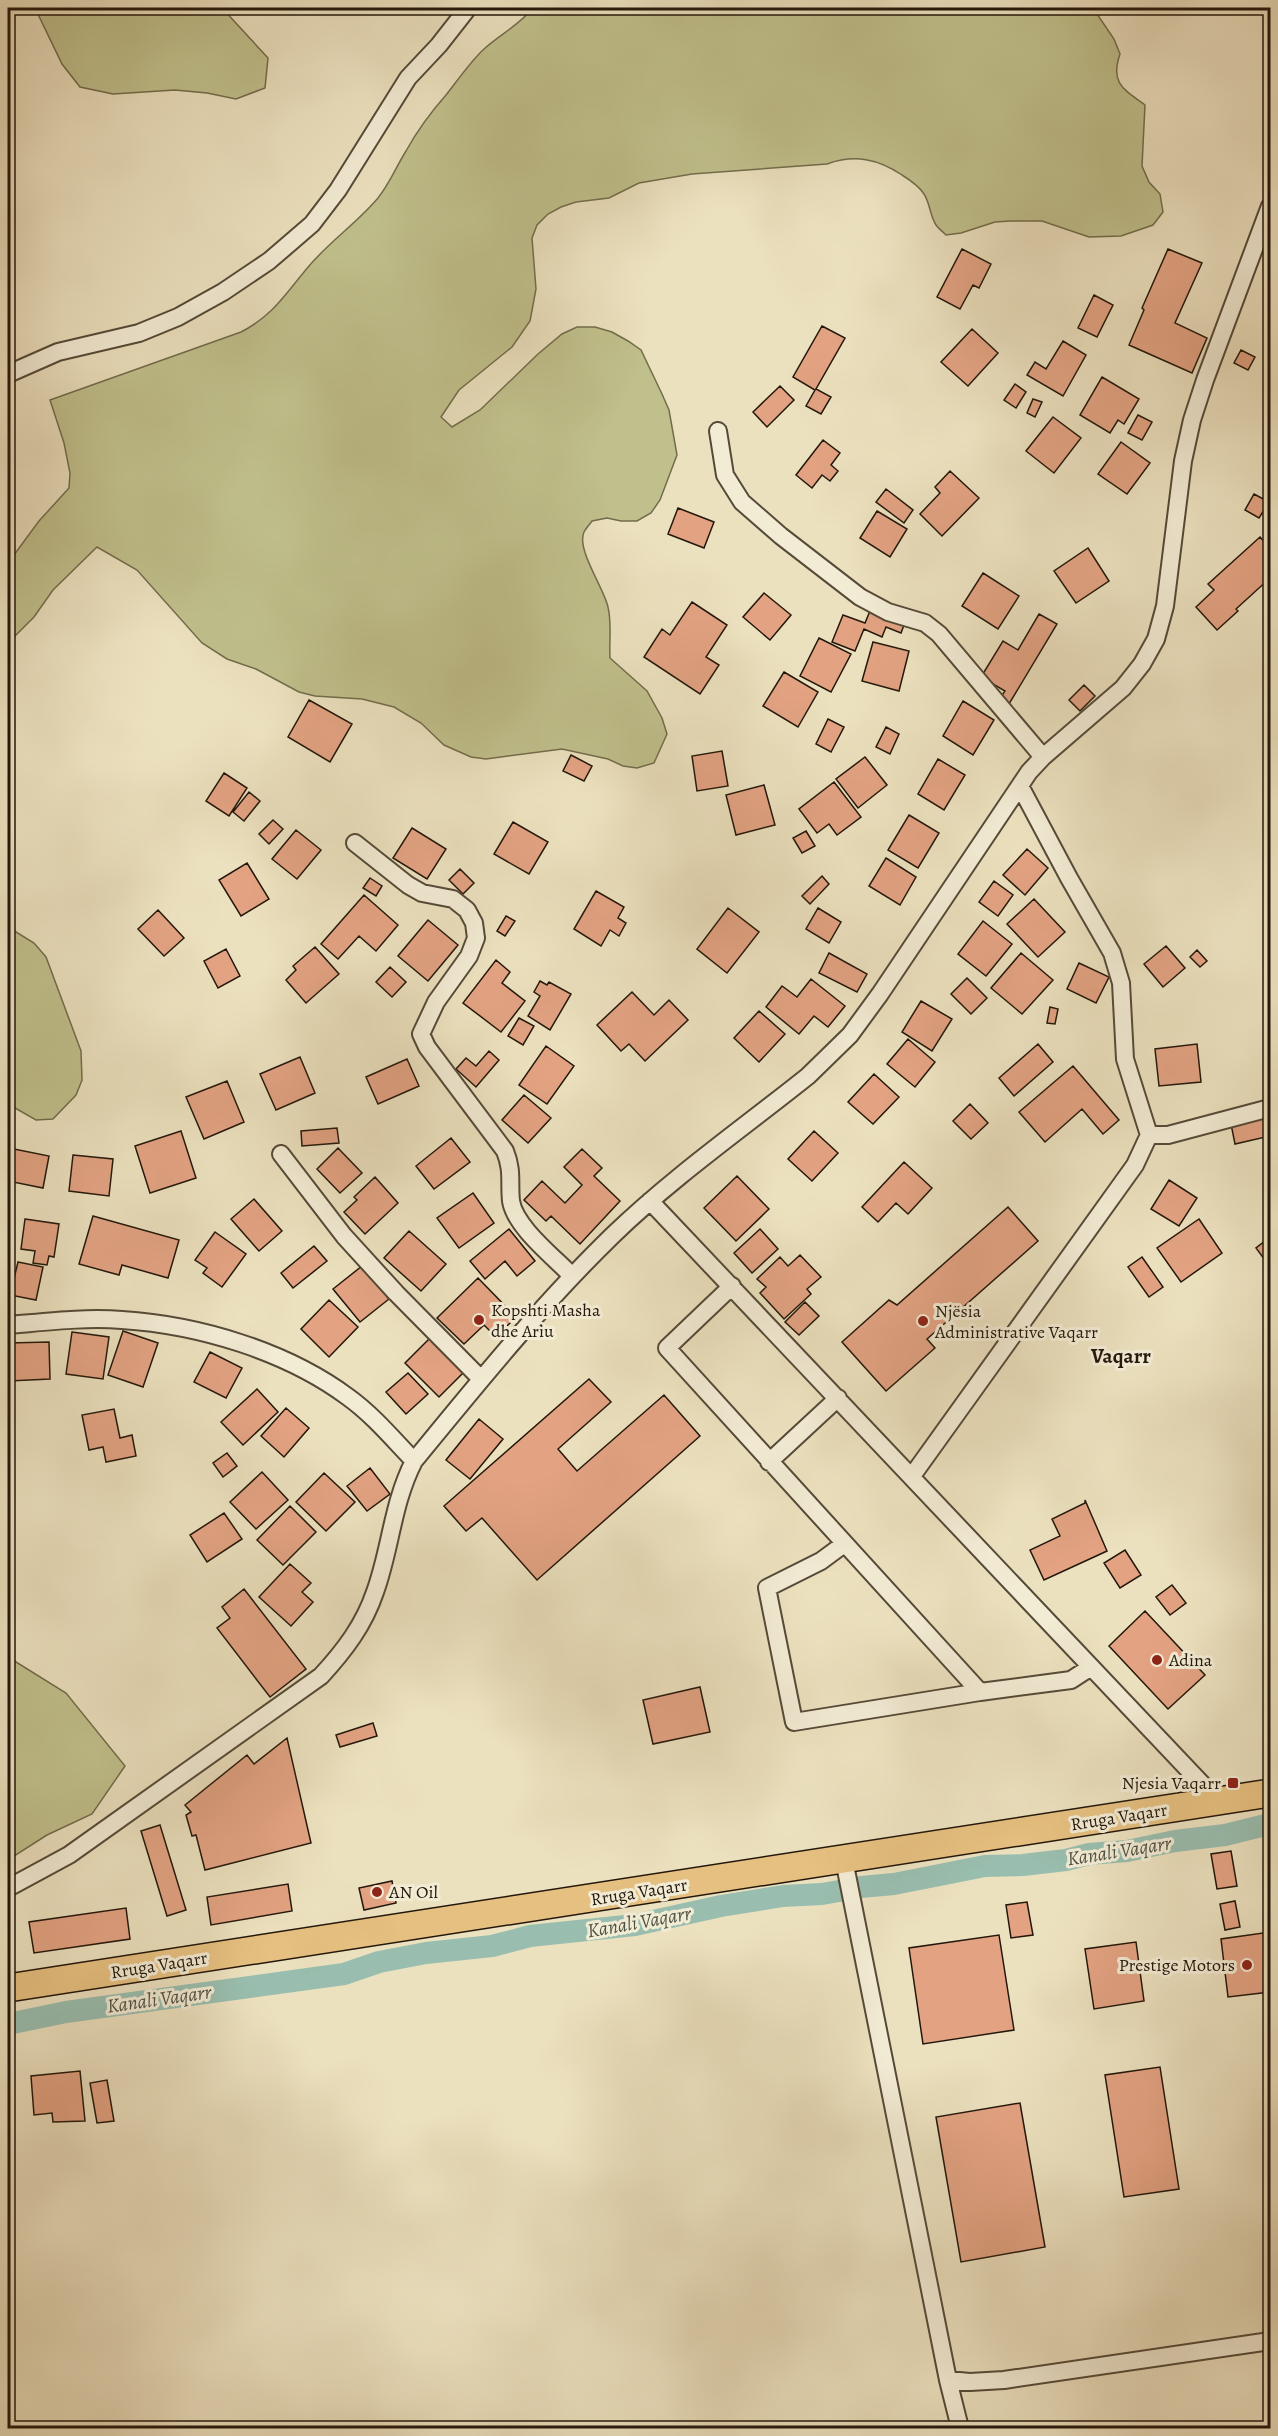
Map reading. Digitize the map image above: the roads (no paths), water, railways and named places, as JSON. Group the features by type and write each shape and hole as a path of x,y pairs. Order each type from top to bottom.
{"main road":[{"name":"Rruga Vaqarr","path":"8,1988 846,1870 1270,1794"}],"street":[{"path":"8,374 58,352 139,333 178,317 223,292 269,261 312,224 338,190 408,78 439,45 468,8"},
{"path":"8,1887 69,1855 321,1676 346,1648 364,1619 376,1592 402,1485 414,1461 481,1379 572,1276 650,1201 833,1054 880,994 1020,786 1043,757 1122,688 1142,664 1156,639 1165,606 1183,461 1192,420 1204,380 1270,206"},
{"path":"718,431 725,475 742,502 781,537 860,597 888,612 926,623 939,634 1043,757"},
{"path":"912,1476 1136,1165 1149,1135 1125,1059 1121,983 1112,952 1020,786"},
{"path":"355,843 408,885 422,893 453,899 467,910 474,923 476,938 469,956 436,1002 421,1034 427,1047 504,1151 511,1167 512,1202 518,1220 572,1276"},
{"path":"1149,1135 1168,1134 1270,1108"},
{"path":"281,1154 344,1236 396,1293 481,1379"},
{"path":"650,1201 1218,1802"},
{"path":"732,1286 667,1348 980,1692"},
{"path":"8,1325 79,1319 122,1320 176,1327 257,1347 305,1370 349,1397 388,1432 414,1461"},
{"path":"769,1462 838,1398"},
{"path":"844,1544 821,1561 767,1588 794,1722 1071,1680 1091,1667"},
{"path":"846,1870 948,2380 960,2428"},
{"path":"948,2380 970,2382 1004,2380 1270,2341"}],"waterway":[{"name":"Kanali Vaqarr","path":"8,2024 66,2012 344,1974 379,1962 426,1953 492,1946 530,1936 635,1925 721,1906 783,1896 822,1894 894,1884 985,1866 1023,1865 1066,1860 1089,1854 1127,1851 1175,1841 1225,1835 1270,1824"}],"place":[{"name":"Kopshti Masha dhe Ariu","path":"479,1320"},
{"name":"Njësia Administrative Vaqarr","path":"923,1321"},
{"name":"Adina","path":"1157,1660"},
{"name":"Njesia Vaqarr","path":"1233,1783"},
{"name":"AN Oil","path":"377,1892"},
{"name":"Prestige Motors","path":"1247,1965"}],"district":[{"name":"Vaqarr","path":"1121,1356"}]}
